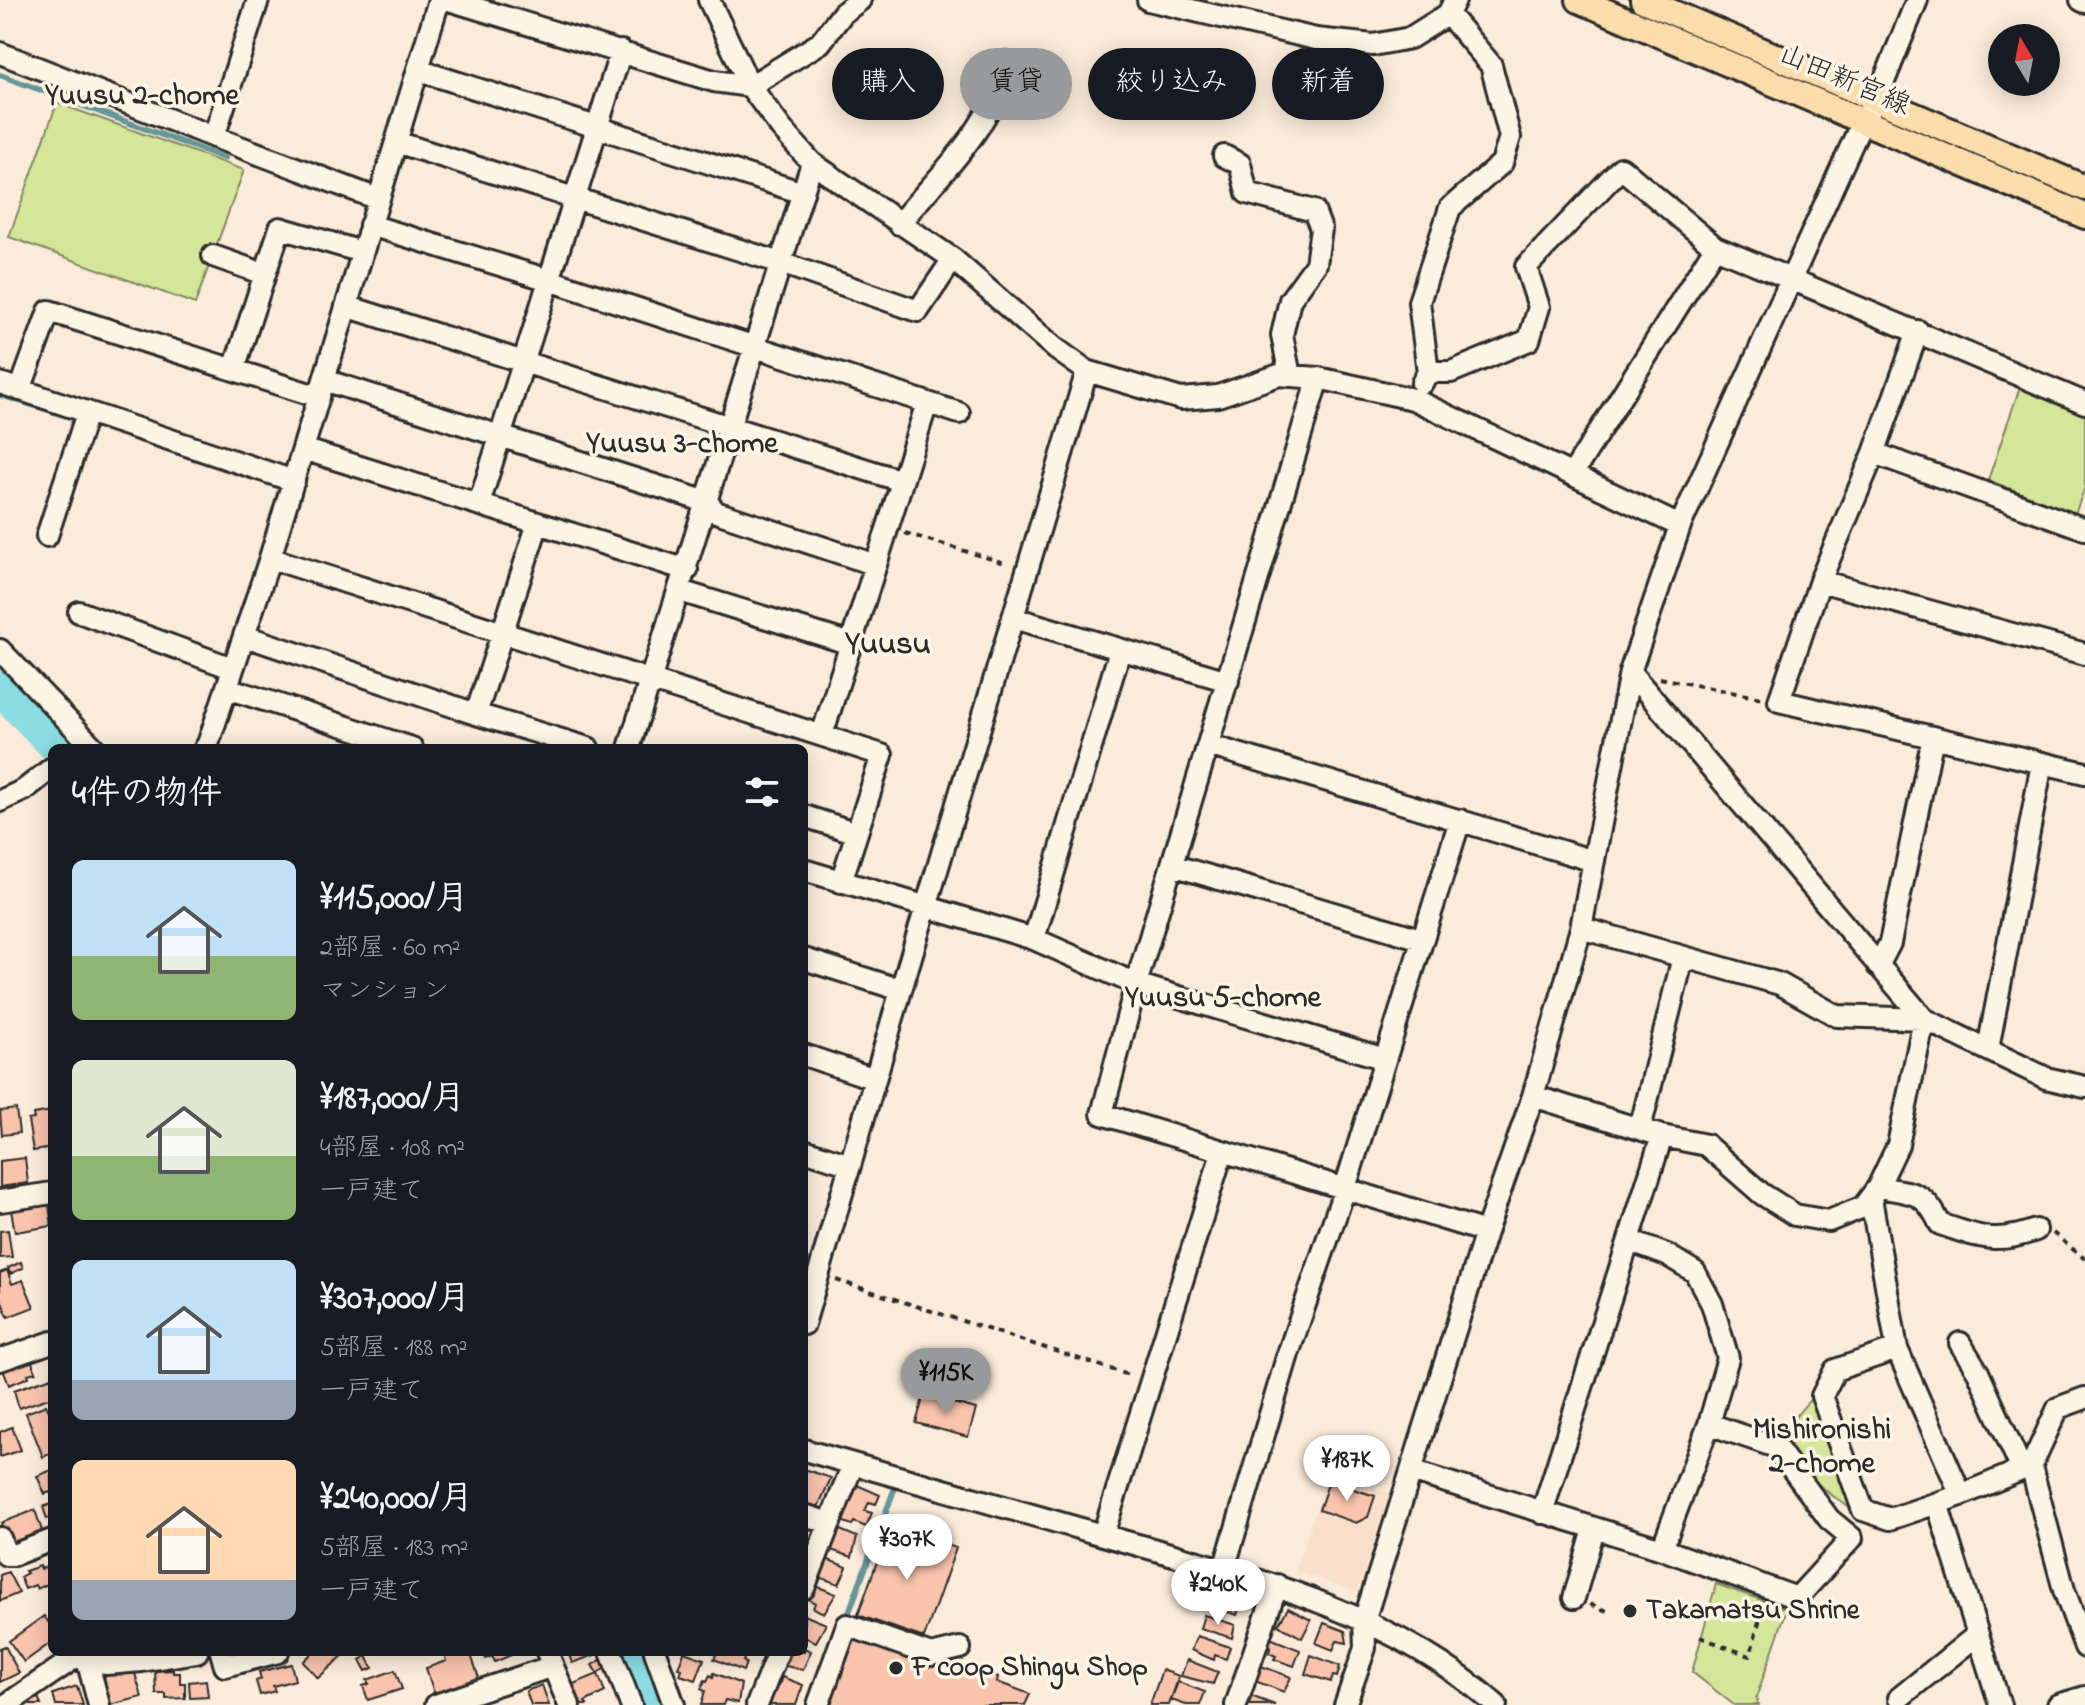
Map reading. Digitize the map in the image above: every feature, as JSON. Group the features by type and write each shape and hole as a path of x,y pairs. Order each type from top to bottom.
{"main road":[{"name":"山田新宮線","path":"1579,0 2085,216"},
{"name":"山田新宮線","path":"1643,0 2085,188"}],"street":[{"path":"214,137 258,0"},
{"path":"208,744 294,481 439,0"},
{"path":"449,0 714,81 750,86 820,43 843,13 860,0"},
{"path":"709,0 750,86 812,163 953,259 1056,349 1087,371 1181,399 1218,396 1279,375 1318,378 1413,399 1680,526"},
{"path":"1148,0 1316,39 1373,45 1410,38 1451,7 1491,65 1510,137 1502,163 1450,208 1419,302 1428,372 1413,399"},
{"path":"1345,1705 1365,1648 1364,1621 1486,1232 1533,1096 1581,928 1630,672 1680,526 1862,122 1876,101 1917,0"},
{"path":"479,504 621,51"},
{"path":"0,53 378,199"},
{"path":"418,70 803,193"},
{"path":"899,224 985,120"},
{"path":"396,142 781,263 918,311 953,259"},
{"path":"1224,156 1240,164 1247,193 1314,211 1321,229 1316,264 1290,300 1282,335 1290,376"},
{"path":"630,744 812,163"},
{"path":"1428,372 1451,372 1529,340 1539,307 1526,267 1621,168 1715,247 2085,403"},
{"path":"370,225 959,413"},
{"path":"234,369 280,228 362,252"},
{"path":"1573,473 1715,247"},
{"path":"213,256 264,274"},
{"path":"346,306 902,481"},
{"path":"20,390 49,311 234,369 501,436 707,502 716,512 876,565"},
{"path":"1918,331 1874,453 1820,581 1779,701 2085,773"},
{"path":"808,1294 811,1272 850,1165 1087,371"},
{"path":"1318,378 1136,984 1102,1114 1486,1232"},
{"path":"0,383 294,481"},
{"path":"822,735 927,403"},
{"path":"47,536 87,413"},
{"path":"303,449 687,570"},
{"path":"1874,453 2085,529"},
{"path":"476,714 538,523"},
{"path":"270,558 882,755 841,882"},
{"path":"1820,581 2085,654"},
{"path":"680,591 851,644"},
{"path":"79,612 388,744"},
{"path":"1014,618 1228,681"},
{"path":"245,636 575,744"},
{"path":"0,650 84,744"},
{"path":"1034,939 1120,650"},
{"path":"1630,672 1924,1019"},
{"path":"1878,966 1890,943 1933,737"},
{"path":"1208,745 1594,861"},
{"path":"1988,1049 2042,763"},
{"path":"0,801 24,790 48,771"},
{"path":"808,817 857,833"},
{"path":"1224,1569 1288,1354 1345,1188 1460,820"},
{"path":"1172,865 1421,939"},
{"path":"808,871 1034,939 1136,984 1385,1059"},
{"path":"1581,928 1780,984 1837,1016 1924,1019 2046,1078 2085,1087"},
{"path":"1640,1129 1683,957"},
{"path":"808,960 901,990"},
{"path":"1533,1096 1662,1136 1706,1145 1762,1194 1795,1215 1829,1221 1863,1207 1898,1145 1924,1019"},
{"path":"808,1056 875,1079"},
{"path":"1542,1513 1662,1136"},
{"path":"808,1151 850,1165"},
{"path":"1103,1535 1222,1153"},
{"path":"1874,1192 1914,1193 1931,1205 1940,1224 1991,1240 2015,1238 2036,1230"},
{"path":"1874,1192 1897,1349 1961,1495"},
{"path":"0,1201 48,1194"},
{"path":"1629,1241 1667,1255 1695,1272 1712,1304 1728,1358 1709,1424 1662,1549"},
{"path":"0,1360 48,1343"},
{"path":"1960,1343 2027,1468 2064,1590 2085,1647"},
{"path":"1897,1349 1835,1370 1822,1396 1863,1510 1890,1519 2027,1468 2058,1408 2085,1398"},
{"path":"1411,1471 1662,1549 1797,1598 1852,1538 1829,1519 1776,1447 1709,1424"},
{"path":"808,1451 1277,1585 1364,1621 1429,1657 1496,1705"},
{"path":"808,1578 853,1464"},
{"path":"1937,1503 2000,1705"},
{"path":"808,1516 830,1523"},
{"path":"1574,1598 1594,1529"},
{"path":"0,1538 6,1555 48,1543"},
{"path":"1236,1705 1277,1585"},
{"path":"818,1705 847,1625 931,1655 960,1648"},
{"path":"1899,1698 1977,1635"},
{"path":"6,1705 79,1656"},
{"path":"86,1656 99,1705"},
{"path":"92,1656 106,1664 173,1656"},
{"path":"222,1656 225,1666 263,1656"},
{"path":"613,1656 631,1705"},
{"path":"656,1656 674,1705"},
{"path":"757,1705 776,1656"},
{"path":"436,1705 550,1659 569,1705"},
{"path":"2058,1705 2085,1697"}],"path":[{"path":"888,528 1027,570"},
{"path":"1630,672 1779,701"},
{"path":"2036,1230 2049,1229 2085,1259"},
{"path":"811,1272 1153,1382"},
{"path":"1700,1637 1750,1656 1758,1628"}],"shaded area":[{"path":"1329,1473 1391,1494 1357,1592 1295,1571"}],"green space":[{"path":"57,103 244,170 195,304 9,237"},
{"path":"2020,387 2085,414 2085,487 2075,514 1988,480"},
{"path":"1814,1395 1856,1512 1807,1474 1792,1449 1790,1435 1794,1420"},
{"path":"1716,1584 1787,1609 1756,1698 1758,1705 1734,1705 1692,1672"}],"building":[{"path":"16,1109 19,1133 2,1135 0,1111"},
{"path":"48,1112 48,1149 33,1151 28,1120 34,1119 33,1114"},
{"path":"25,1158 28,1183 0,1187 0,1161"},
{"path":"48,1199 48,1227 15,1232 10,1205"},
{"path":"8,1230 12,1257 0,1258 0,1231"},
{"path":"21,1262 23,1268 10,1274 8,1268"},
{"path":"7,1270 12,1284 23,1280 34,1307 8,1317 0,1297 0,1273"},
{"path":"30,1357 36,1372 9,1385 2,1367"},
{"path":"48,1378 48,1398 19,1408 14,1390"},
{"path":"924,1395 976,1409 968,1437 916,1423"},
{"path":"46,1405 48,1455 43,1457 26,1413"},
{"path":"12,1427 21,1450 0,1457 0,1432"},
{"path":"808,1470 831,1478 818,1507 808,1504"},
{"path":"48,1472 48,1493 45,1494 37,1476"},
{"path":"1329,1481 1375,1496 1368,1517 1356,1523 1319,1510"},
{"path":"857,1485 880,1495 876,1504 869,1502 865,1511 872,1513 866,1527 836,1519 840,1510 846,1512"},
{"path":"35,1510 42,1531 9,1544 1,1523"},
{"path":"890,1525 956,1548 924,1638 858,1615"},
{"path":"833,1527 857,1537 852,1557 831,1550 833,1544 827,1542"},
{"path":"821,1557 847,1567 839,1584 816,1576"},
{"path":"46,1567 48,1584 37,1589 35,1585 25,1589 20,1577 27,1573 25,1571"},
{"path":"8,1572 19,1593 0,1601 0,1575"},
{"path":"1217,1583 1248,1593 1244,1608 1240,1606 1237,1615 1208,1605"},
{"path":"811,1584 836,1594 824,1613 813,1608 815,1603 808,1599"},
{"path":"1288,1608 1311,1620 1302,1638 1278,1625"},
{"path":"1204,1615 1235,1625 1232,1638 1200,1628"},
{"path":"44,1616 48,1622 48,1645 24,1662 9,1641"},
{"path":"808,1617 826,1624 816,1642 808,1639"},
{"path":"1324,1623 1345,1631 1347,1643 1337,1641 1333,1650 1316,1643"},
{"name":"F coop Shingu Shop","path":"848,1628 965,1670 967,1666 998,1677 997,1682 1030,1694 1025,1705 820,1705"},
{"path":"1197,1636 1230,1647 1226,1659 1215,1655 1214,1660 1191,1650"},
{"path":"1270,1638 1300,1650 1294,1666 1274,1659 1276,1656 1269,1653 1270,1648 1267,1647"},
{"path":"5,1646 19,1673 0,1682 0,1648"},
{"path":"808,1650 811,1651 803,1670 782,1665 785,1656 808,1656"},
{"path":"1311,1655 1340,1666 1337,1677 1333,1676 1331,1682 1305,1674"},
{"path":"309,1656 343,1656 318,1678 303,1662"},
{"path":"367,1656 373,1668 366,1671 360,1660"},
{"path":"445,1656 471,1656 479,1678 434,1693 426,1668 446,1661"},
{"path":"492,1656 509,1656 495,1662"},
{"path":"569,1656 592,1656 572,1663"},
{"path":"682,1656 704,1659 696,1680 680,1675 682,1669 678,1668"},
{"path":"715,1656 743,1656 746,1663 743,1671 714,1659"},
{"path":"601,1660 606,1668 597,1673 592,1665"},
{"path":"1187,1660 1218,1672 1213,1684 1181,1676"},
{"path":"291,1664 295,1680 273,1686 275,1691 260,1695 256,1681 261,1679 259,1672"},
{"path":"1261,1666 1291,1677 1284,1692 1255,1681"},
{"path":"134,1670 142,1697 110,1705 102,1675"},
{"path":"173,1670 173,1673 180,1673 180,1683 185,1683 185,1698 166,1699 166,1694 156,1694 155,1671"},
{"path":"395,1670 402,1689 368,1700 363,1686 369,1684 367,1680"},
{"path":"1162,1670 1179,1676 1169,1705 1150,1705"},
{"path":"714,1673 741,1684 738,1703 725,1700 723,1705 701,1705 705,1691 701,1689 705,1680 710,1675 713,1677"},
{"path":"598,1674 605,1692 585,1702 587,1705 579,1705 571,1685"},
{"path":"782,1677 803,1685 796,1705 765,1705 770,1690 776,1692"},
{"path":"206,1680 208,1697 190,1698 189,1682"},
{"path":"1178,1682 1205,1692 1200,1705 1171,1700"},
{"path":"542,1685 549,1705 531,1705 526,1691"},
{"path":"77,1686 83,1705 56,1705 53,1694"},
{"path":"36,1691 41,1705 31,1705 27,1694"},
{"path":"1248,1695 1275,1705 1244,1705"}],"waterway":[{"path":"0,75 224,158"},
{"path":"0,395 73,418"},
{"path":"0,687 55,744"},
{"path":"845,1623 894,1490"},
{"path":"631,1656 649,1705"}],"place":[{"name":"Takamatsu Shrine","path":"1630,1611"},
{"name":"F coop Shingu Shop","path":"896,1668"}],"district":[{"name":"Yuusu 2-chome","path":"142,97"},
{"name":"Yuusu 3-chome","path":"682,445"},
{"name":"Yuusu","path":"888,645"},
{"name":"Yuusu 5-chome","path":"1223,999"},
{"name":"Mishironishi 2-chome","path":"1822,1448"}]}
